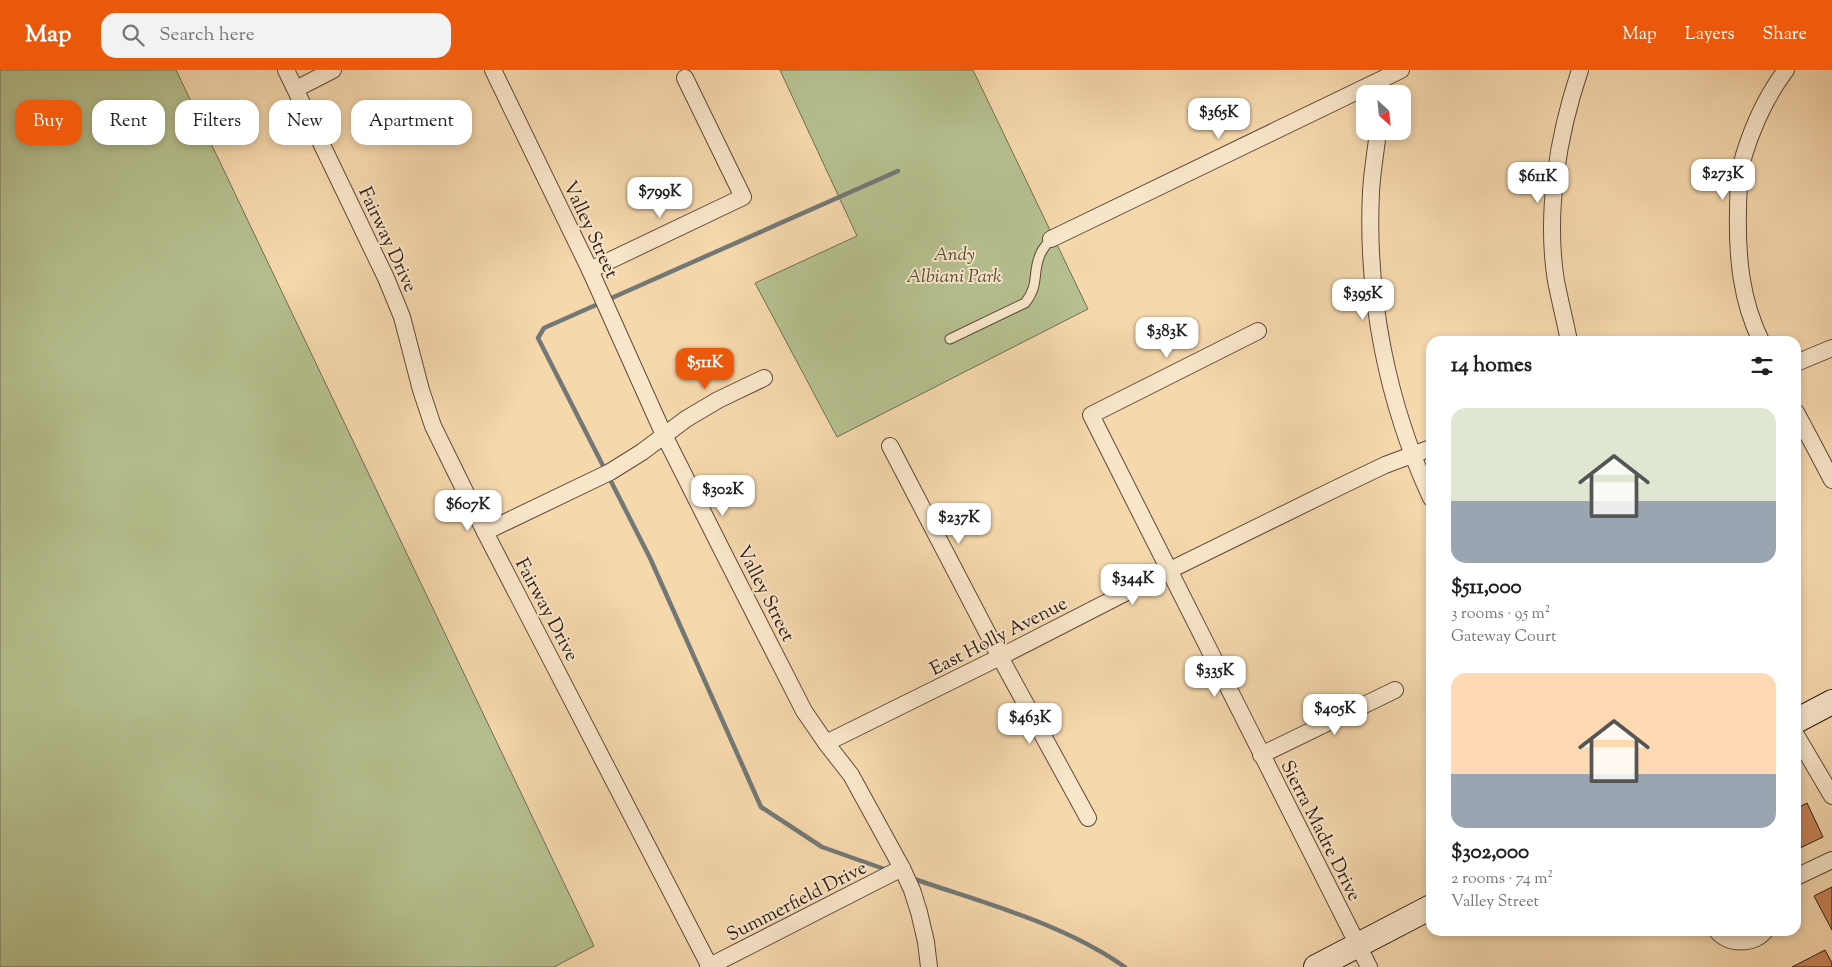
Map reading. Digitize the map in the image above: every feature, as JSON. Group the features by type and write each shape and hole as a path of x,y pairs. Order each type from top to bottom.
{"street":[{"name":"Fairway Drive","path":"286,70 386,278 402,317 421,390 433,426 485,532 709,967"},
{"path":"296,89 333,70"},
{"name":"Valley Street","path":"494,70 590,270 664,435 800,702 826,743 851,775 902,868 919,912 929,967"},
{"path":"1051,238 1401,70"},
{"path":"1568,336 1556,280 1553,226 1555,185 1561,142 1570,100 1580,70"},
{"path":"1759,336 1745,299 1738,247 1738,188 1744,156 1759,116 1786,70"},
{"path":"590,270 743,197 685,78"},
{"path":"1377,140 1371,191 1372,254 1376,304 1384,356 1392,390 1402,424 1426,486"},
{"name":"Sierra Madre Drive","path":"1258,331 1091,415 1369,967"},
{"path":"1801,362 1832,348"},
{"path":"485,532 610,472 718,400 764,378"},
{"path":"1801,421 1832,480"},
{"path":"890,446 1000,657 1088,818"},
{"name":"East Holly Avenue","path":"826,743 1333,490 1385,465 1426,450"},
{"path":"1261,755 1395,690"},
{"path":"1801,718 1832,702"},
{"path":"1801,743 1832,796"},
{"path":"1801,875 1832,860"},
{"name":"Summerfield Drive","path":"709,967 902,868"},
{"path":"1316,967 1426,910"},
{"path":"1724,936 1730,940 1741,942 1753,940 1758,936"}],"lane":[{"path":"950,339 1025,303 1034,288 1040,256 1051,238"}],"green space":[{"path":"0,70 176,70 190,100 175,100 175,145 212,145 594,946 554,967 0,967"},
{"name":"Andy Albiani Park","path":"780,70 973,70 1088,309 837,437 755,283 857,236"}],"building":[{"path":"1807,803 1823,837 1801,848 1801,806"},
{"path":"1832,887 1832,930 1814,896"},
{"path":"1825,950 1832,963 1832,967 1792,967"}],"waterway":[{"path":"887,870 822,847 761,807 650,558 538,338 544,328 898,171"},
{"path":"911,878 1022,915 1049,926 1101,952 1125,967"}]}
